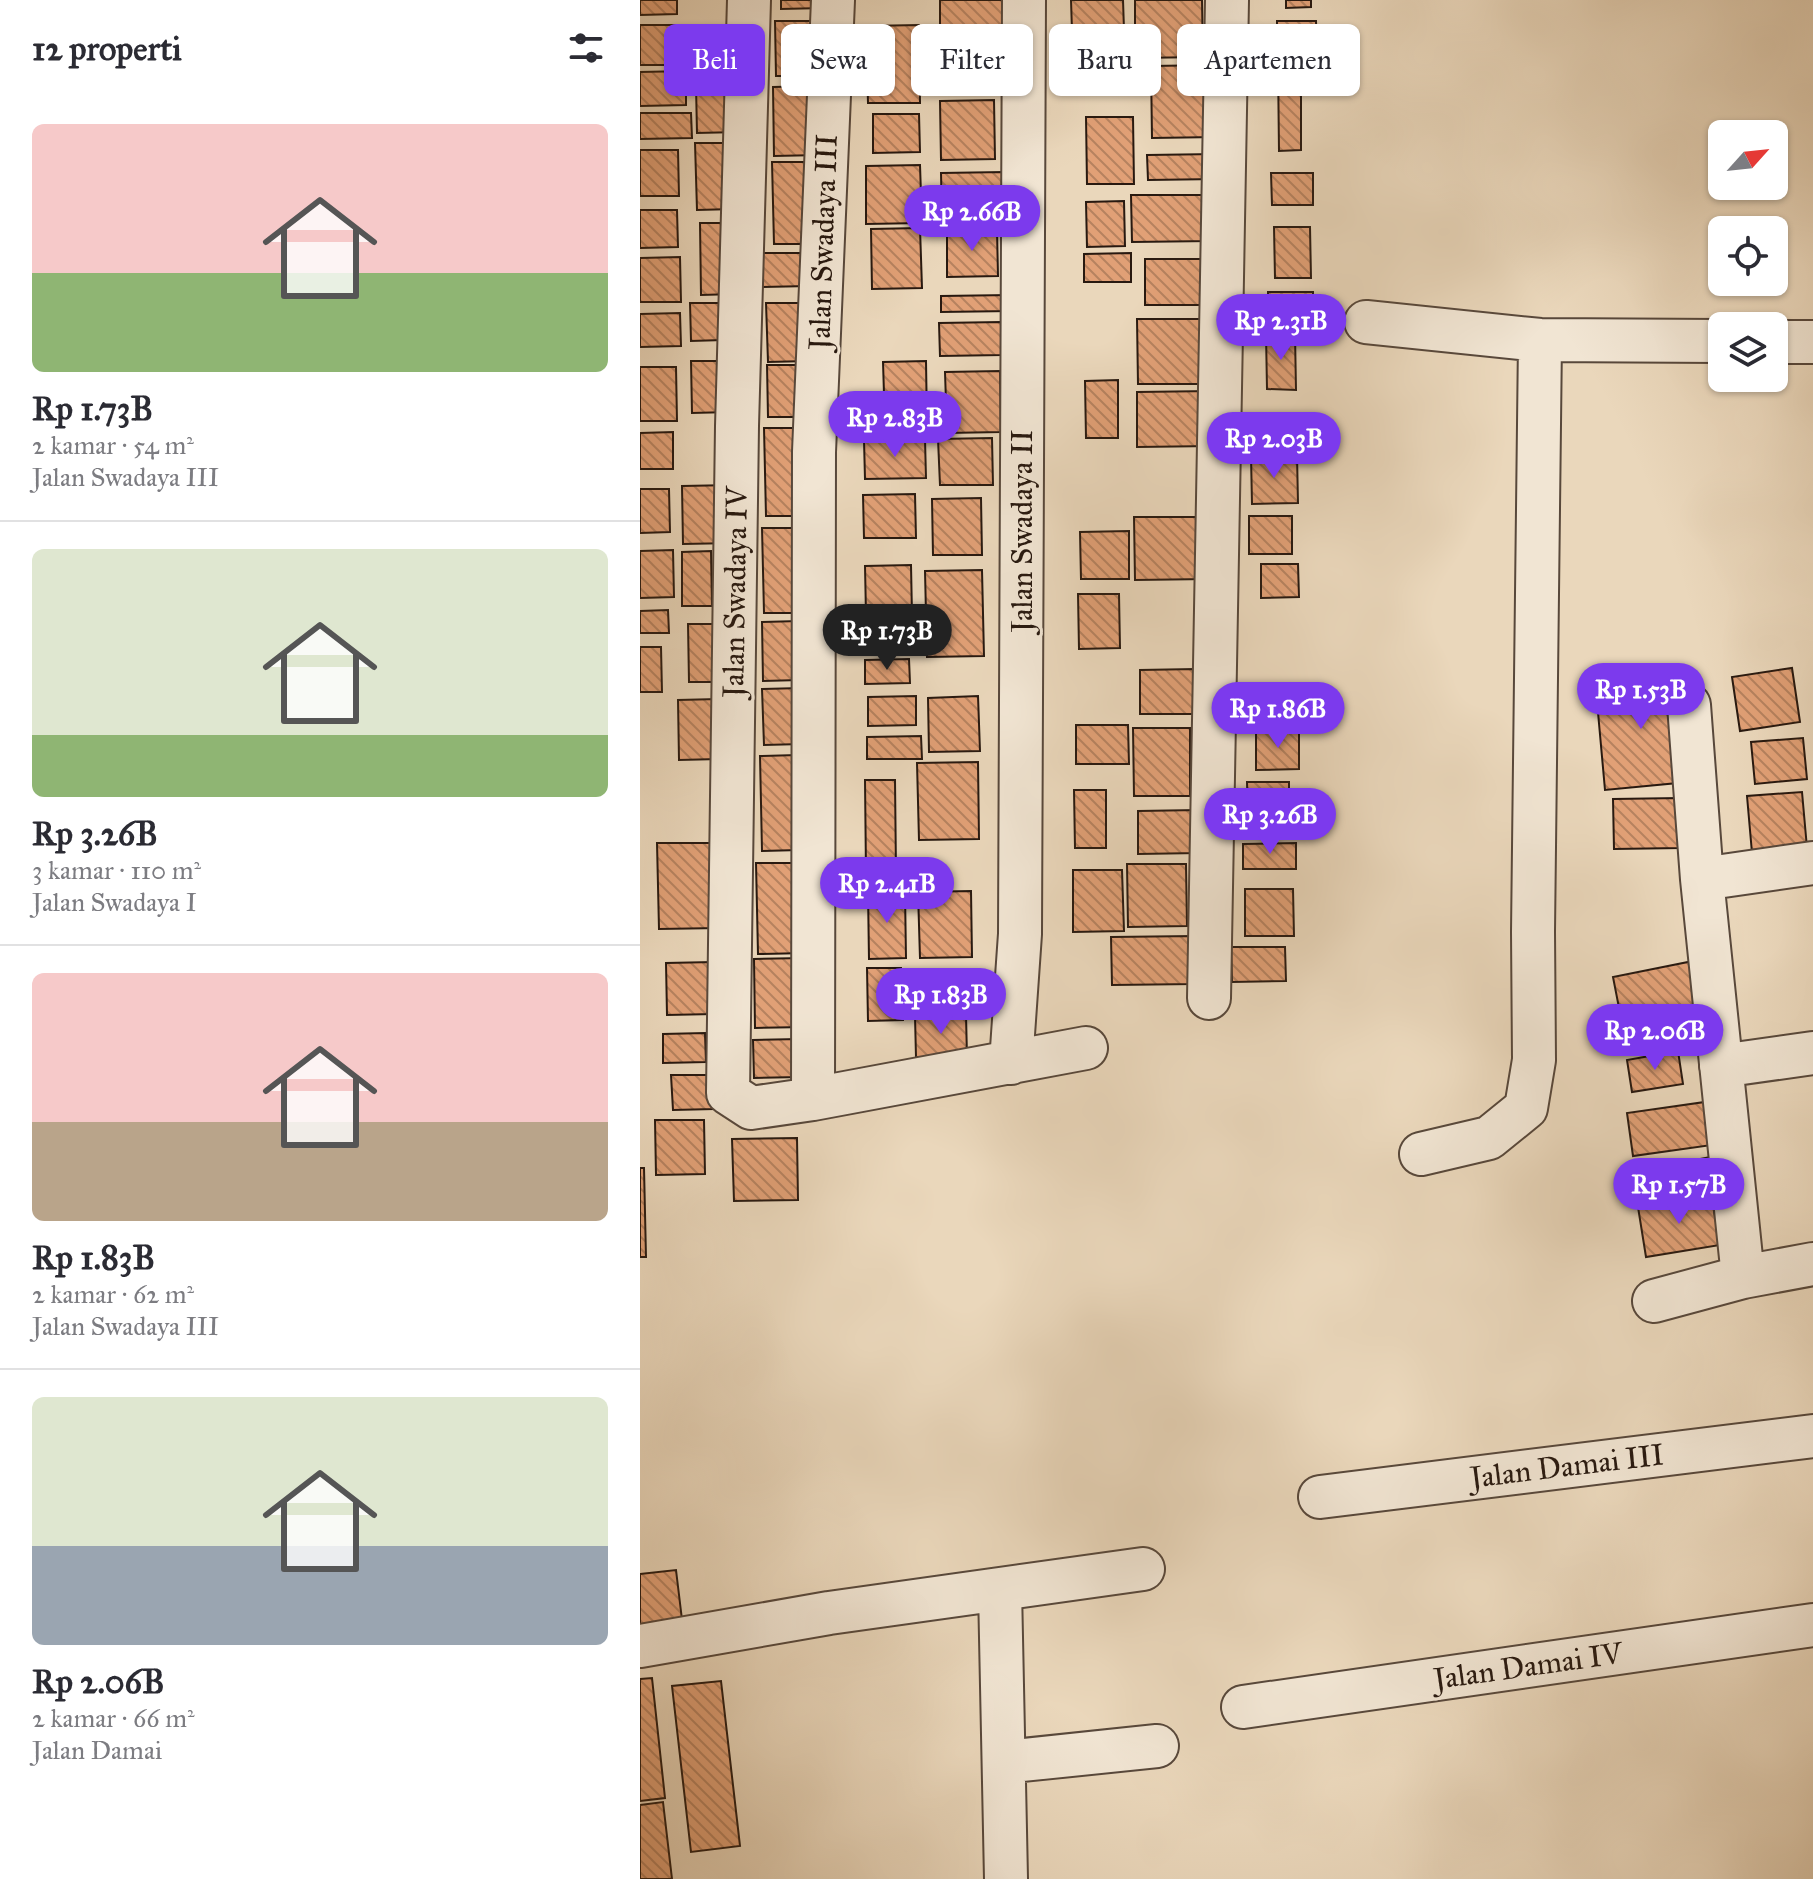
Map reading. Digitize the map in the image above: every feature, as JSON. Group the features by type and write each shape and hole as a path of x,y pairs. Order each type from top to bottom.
{"street":[{"name":"Jalan Swadaya IV","path":"749,0 737,426 728,1093 751,1108 813,1099"},
{"name":"Jalan Swadaya III","path":"813,1099 814,452 833,0"},
{"name":"Jalan Swadaya II","path":"1011,1063 1020,934 1024,0"},
{"path":"1209,998 1227,0"},
{"path":"1366,322 1540,340 1708,341"},
{"path":"1421,1154 1489,1138 1526,1108 1534,1060 1540,340"},
{"path":"1788,342 1813,342"},
{"path":"1689,705 1702,879 1743,1277"},
{"path":"1702,879 1813,863"},
{"path":"813,1099 1086,1048"},
{"path":"1721,1066 1813,1053"},
{"path":"1654,1301 1743,1277 1813,1264"},
{"name":"Jalan Damai III","path":"1320,1497 1813,1436"},
{"path":"640,1646 829,1613 1143,1569"},
{"path":"1000,1589 1006,1879"},
{"name":"Jalan Damai IV","path":"1243,1707 1813,1625"},
{"path":"1004,1762 1157,1746"}],"building":[{"path":"640,0 677,0 677,14 640,15"},
{"path":"781,0 824,0 824,8 781,9"},
{"path":"940,0 1002,0 1003,24 940,24"},
{"path":"1071,0 1123,0 1124,24 1072,24"},
{"path":"1135,0 1202,0 1202,24 1177,24 1177,57 1161,58 1161,24 1135,24"},
{"path":"1286,0 1311,0 1311,7 1286,8"},
{"path":"775,21 813,21 813,24 781,24 781,76 776,76"},
{"path":"1277,21 1316,21 1316,24 1277,24"},
{"path":"640,25 664,25 664,65 640,65"},
{"path":"895,25 911,25 911,96 920,96 920,103 868,103 868,96 895,96"},
{"path":"1161,66 1177,66 1177,96 1216,96 1217,137 1152,138 1151,96 1161,96"},
{"path":"664,71 664,96 686,96 686,105 640,106 640,72"},
{"path":"773,87 781,87 781,96 818,96 820,155 774,156"},
{"path":"696,96 738,96 739,132 697,133"},
{"path":"1278,96 1301,96 1301,150 1279,151"},
{"path":"994,100 995,159 941,160 940,101"},
{"path":"640,113 691,113 692,138 640,139"},
{"path":"873,114 919,114 920,152 873,153"},
{"path":"1086,117 1133,117 1134,184 1087,184"},
{"path":"695,143 733,143 734,209 697,210"},
{"path":"640,150 678,150 679,196 640,196"},
{"path":"1217,154 1217,179 1148,180 1147,155"},
{"path":"772,162 812,162 814,244 774,244"},
{"path":"920,165 922,223 866,224 866,166"},
{"path":"1004,172 1004,219 942,220 941,173"},
{"path":"1271,173 1313,173 1313,205 1272,205"},
{"path":"1131,195 1210,195 1211,241 1132,242"},
{"path":"1124,201 1125,246 1087,247 1086,202"},
{"path":"640,210 677,210 678,247 640,248"},
{"path":"700,223 733,223 735,294 701,295"},
{"path":"1274,227 1310,227 1311,278 1275,278"},
{"path":"920,228 922,288 872,289 871,229"},
{"path":"997,229 998,276 947,277 947,230"},
{"path":"757,253 809,253 809,286 758,287"},
{"path":"1131,253 1131,282 1084,282 1084,254"},
{"path":"680,257 681,302 640,302 640,258"},
{"path":"1145,259 1208,259 1209,305 1145,305"},
{"path":"1268,292 1313,292 1313,322 1268,322"},
{"path":"1010,295 1011,311 941,312 941,296"},
{"path":"690,303 723,303 723,340 691,341"},
{"path":"766,303 807,303 808,361 768,362"},
{"path":"680,313 681,346 640,347 640,314"},
{"path":"1137,319 1209,319 1210,384 1138,384"},
{"path":"1001,322 1002,355 940,356 939,323"},
{"path":"1266,334 1295,334 1296,390 1267,389"},
{"path":"691,361 729,361 730,412 692,413"},
{"path":"926,361 927,425 885,426 883,362"},
{"path":"767,365 803,365 804,417 768,417"},
{"path":"640,367 676,367 677,421 640,421"},
{"path":"1000,371 1001,432 947,433 945,372"},
{"path":"1118,380 1118,438 1086,438 1085,381"},
{"path":"1212,391 1213,446 1137,447 1137,392"},
{"path":"764,428 797,428 799,516 766,516"},
{"path":"673,432 673,469 640,469 640,433"},
{"path":"992,438 993,485 940,485 938,439"},
{"path":"925,439 926,478 865,479 864,440"},
{"path":"1297,455 1298,503 1252,504 1251,456"},
{"path":"733,485 734,543 683,544 682,486"},
{"path":"640,489 669,489 670,532 640,533"},
{"path":"915,494 916,538 864,538 863,495"},
{"path":"981,498 982,555 933,555 932,499"},
{"path":"1249,516 1292,516 1292,554 1249,554"},
{"path":"1134,517 1207,517 1208,579 1135,580"},
{"path":"762,528 805,528 807,613 764,613"},
{"path":"1129,531 1129,579 1081,579 1080,532"},
{"path":"673,550 674,597 640,598 640,551"},
{"path":"711,551 712,606 682,606 682,552"},
{"path":"1261,564 1298,564 1299,597 1261,598"},
{"path":"911,565 912,615 866,615 865,566"},
{"path":"982,570 984,656 927,657 925,571"},
{"path":"1078,594 1119,594 1120,648 1079,649"},
{"path":"668,610 669,633 640,633 640,611"},
{"path":"799,621 800,680 763,681 762,622"},
{"path":"688,624 728,624 729,682 689,682"},
{"path":"912,629 912,648 866,648 866,630"},
{"path":"640,647 661,647 662,692 640,692"},
{"path":"909,659 910,683 865,684 865,660"},
{"path":"1792,668 1800,722 1740,731 1732,677"},
{"path":"1195,669 1196,714 1140,714 1140,670"},
{"path":"1677,671 1688,782 1605,790 1595,679"},
{"path":"801,688 802,744 764,745 762,689"},
{"path":"916,696 916,725 868,726 868,697"},
{"path":"978,696 980,751 929,752 928,698"},
{"path":"718,699 719,759 679,760 678,700"},
{"path":"1076,725 1128,725 1129,764 1076,764"},
{"path":"1133,728 1190,728 1190,796 1134,796"},
{"path":"1299,729 1299,769 1256,770 1256,730"},
{"path":"921,736 922,759 867,759 867,737"},
{"path":"1803,738 1807,779 1755,784 1751,742"},
{"path":"797,755 799,850 762,851 760,756"},
{"path":"978,762 979,839 919,840 917,763"},
{"path":"865,780 895,780 896,872 866,873"},
{"path":"1247,782 1289,782 1289,819 1248,819"},
{"path":"1074,790 1106,790 1106,848 1075,848"},
{"path":"1802,792 1807,848 1752,853 1747,796"},
{"path":"1680,798 1681,848 1614,849 1613,799"},
{"path":"1198,810 1199,853 1138,854 1138,811"},
{"path":"657,843 718,843 720,928 659,929"},
{"path":"1296,843 1296,869 1243,869 1243,844"},
{"path":"756,863 804,863 806,953 758,954"},
{"path":"1127,864 1186,864 1187,926 1128,927"},
{"path":"1073,870 1122,870 1124,931 1073,932"},
{"path":"1245,889 1293,889 1294,936 1245,936"},
{"path":"971,891 972,957 920,958 918,892"},
{"path":"868,892 905,892 906,958 869,959"},
{"path":"1194,936 1195,984 1112,985 1111,937"},
{"path":"1231,947 1285,947 1286,981 1232,982"},
{"path":"805,958 806,1027 755,1028 754,959"},
{"path":"1698,960 1713,1037 1628,1054 1613,977"},
{"path":"713,962 714,1014 667,1015 666,963"},
{"path":"867,968 901,968 903,1020 868,1021"},
{"path":"961,973 962,999 913,1000 913,974"},
{"path":"966,1015 967,1057 916,1057 915,1016"},
{"path":"705,1033 706,1062 663,1063 663,1034"},
{"path":"799,1039 800,1077 754,1078 753,1040"},
{"path":"1678,1051 1683,1084 1632,1092 1627,1060"},
{"path":"671,1075 713,1075 714,1109 673,1110"},
{"path":"1705,1102 1712,1145 1633,1156 1627,1113"},
{"path":"655,1120 704,1120 705,1174 656,1175"},
{"path":"797,1138 798,1200 734,1201 732,1139"},
{"path":"1716,1156 1721,1180 1642,1195 1638,1171"},
{"path":"640,1168 644,1168 646,1257 640,1257"},
{"path":"1711,1194 1720,1245 1646,1257 1638,1207"},
{"path":"676,1570 683,1628 640,1632 640,1574"},
{"path":"652,1678 665,1798 640,1801 640,1679"},
{"path":"721,1681 740,1846 691,1852 672,1686"},
{"path":"663,1802 672,1879 640,1879 640,1805"}]}
